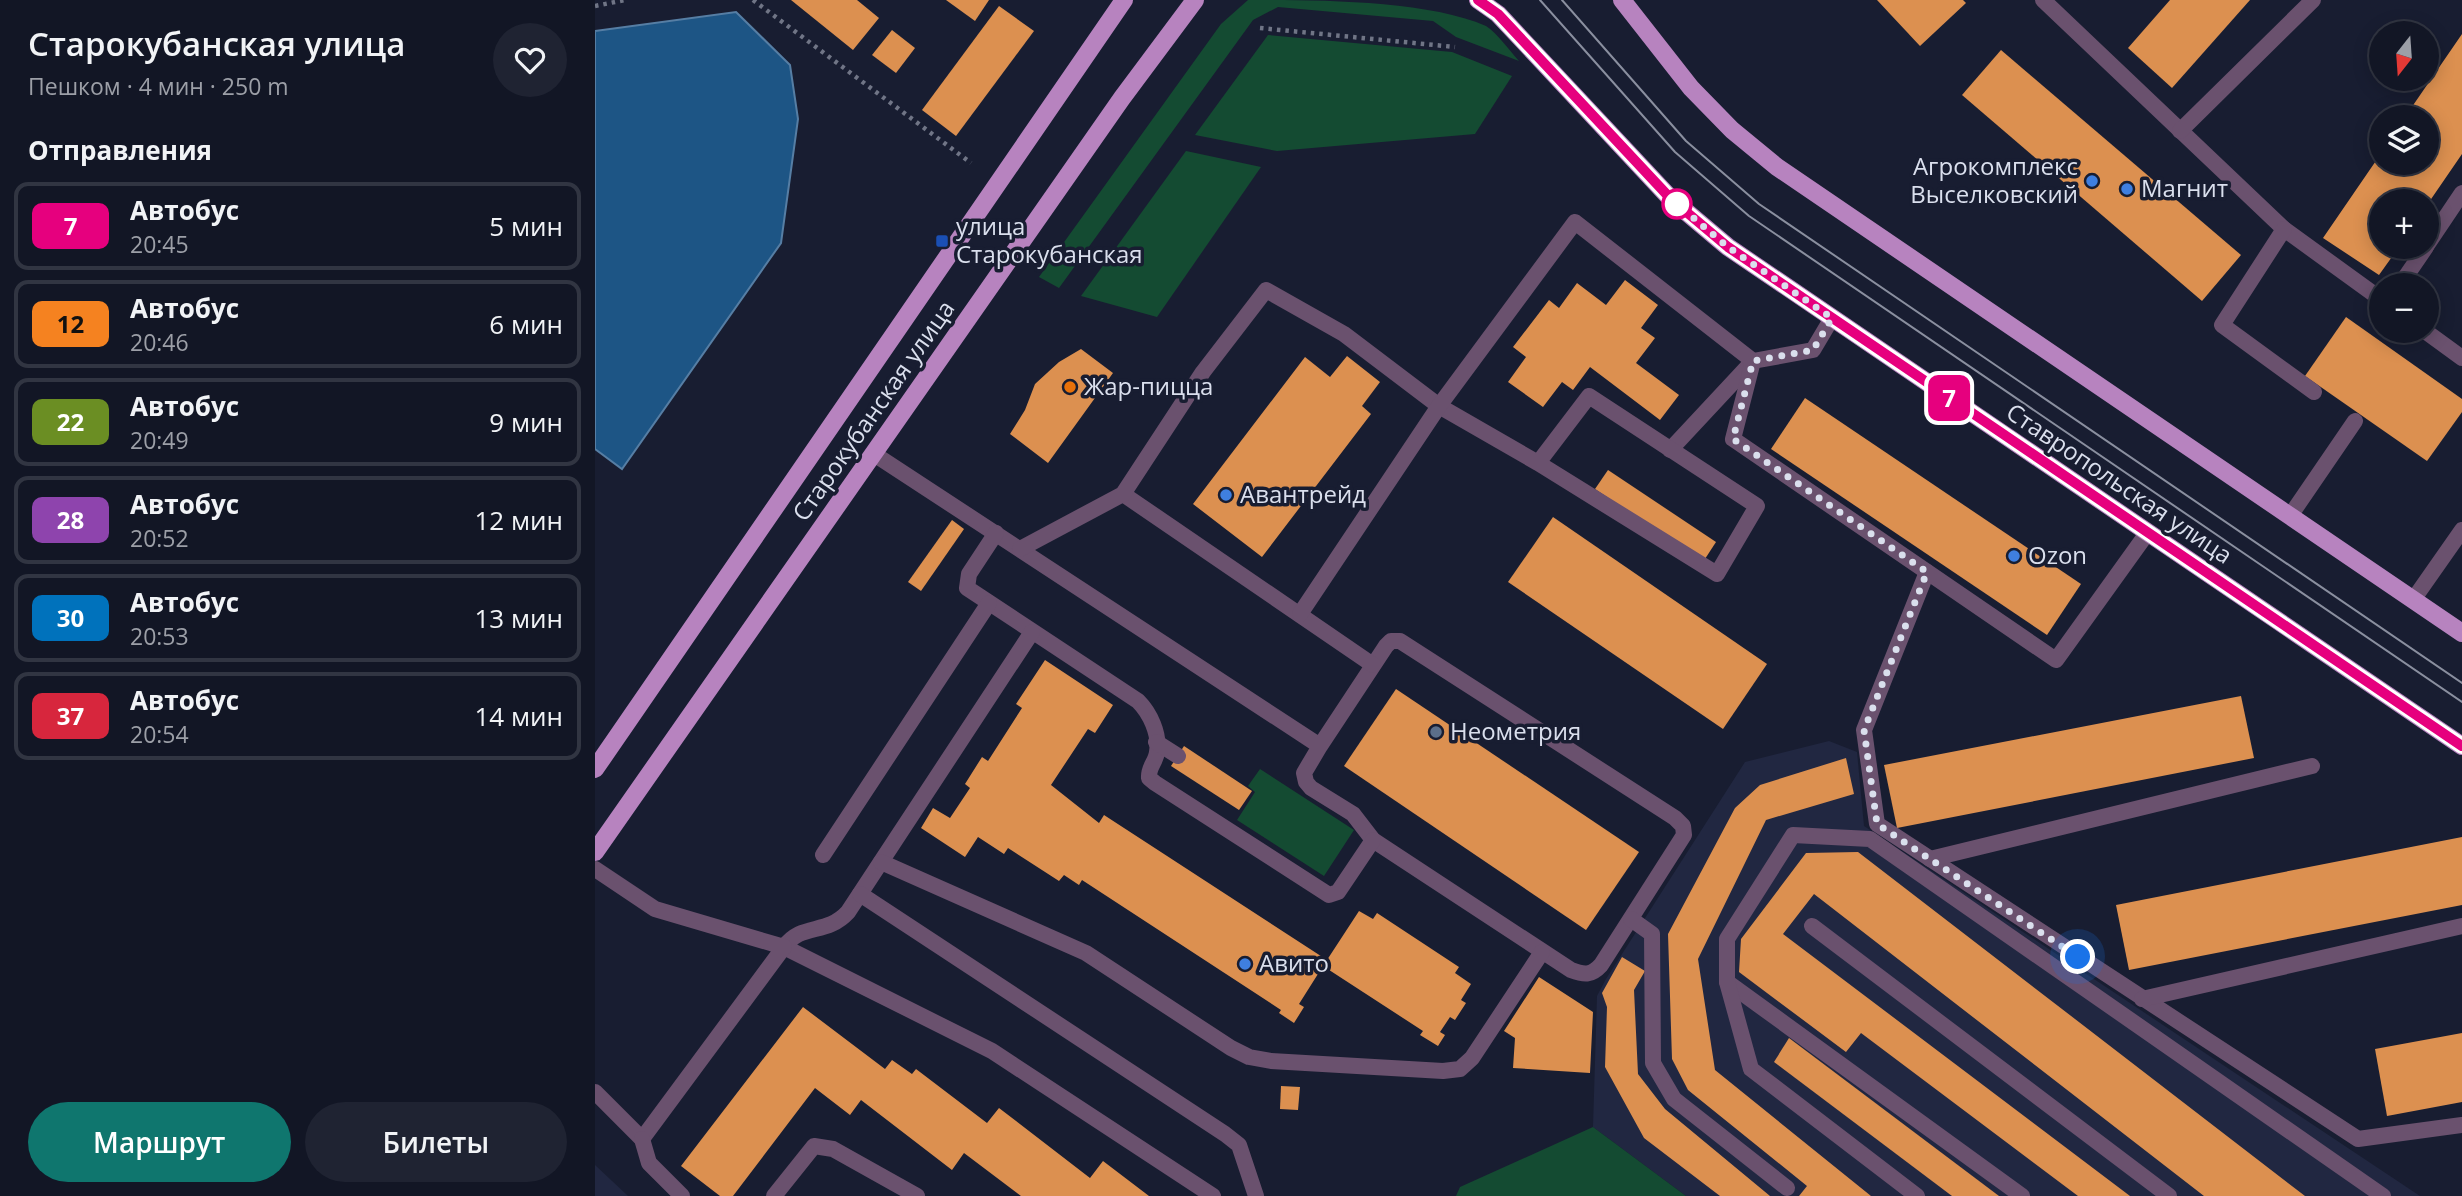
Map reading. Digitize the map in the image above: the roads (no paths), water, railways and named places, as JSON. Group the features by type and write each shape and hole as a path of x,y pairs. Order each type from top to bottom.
{"main road":[{"name":"Старокубанская улица","path":"595,769 1124,0"},
{"name":"Старокубанская улица","path":"595,852 1122,98 1195,0"},
{"name":"Ставропольская улица","path":"1478,0 1498,14 1671,199 1728,247 2462,746"},
{"path":"1622,0 1691,88 1732,130 1777,167 2462,633"}],"lane":[{"path":"2043,0 2284,229 2369,291"},
{"path":"2180,131 2313,0"},
{"path":"2439,227 2462,192"},
{"path":"1300,614 1439,406 1575,222 1753,361"},
{"path":"2284,229 2222,325 2314,392"},
{"path":"1020,549 1123,494 1203,372 1266,290 1344,334 1439,406 1538,463 1717,574 1758,506 1589,396 1538,463"},
{"path":"1670,450 1753,361 1813,350 1832,318"},
{"path":"2439,341 2462,358"},
{"path":"1753,361 1733,439 2056,660 2148,532"},
{"path":"2290,516 2355,421"},
{"path":"874,454 1321,746"},
{"path":"1123,494 1373,665"},
{"path":"2413,600 2462,530"},
{"path":"996,533 967,580 967,588 1138,701 1151,720 1156,742 1157,753 1149,771 1149,778 1155,783 1329,895 1338,892 1373,840"},
{"path":"1927,572 1864,730 1877,824 2358,1139 2462,1125"},
{"path":"823,855 989,603"},
{"path":"642,1139 794,934 839,922 881,862 921,814 1032,632"},
{"path":"1391,640 1410,644 1675,818 1683,826 1680,845 1595,972 1584,975 1542,952 1373,840 1353,814 1306,782 1304,774 1321,746 1391,640"},
{"path":"1156,742 1178,756"},
{"path":"1930,859 2312,766"},
{"path":"1917,1196 1751,1069 1727,982 1727,939 1793,835 1870,839 2383,1196"},
{"path":"881,862 1086,953 1231,1048 1249,1057 1271,1061 1443,1071 1460,1069 1472,1059 1542,952"},
{"path":"595,869 655,909 784,947 992,1051 1213,1196"},
{"path":"860,894 1225,1134 1238,1145 1256,1196"},
{"path":"1631,919 1652,934 1653,1063 1674,1099 1787,1188"},
{"path":"1812,926 2169,1196"},
{"path":"2142,999 2462,926"},
{"path":"1727,982 2022,1196"},
{"path":"595,1092 642,1139 649,1163 682,1196"},
{"path":"774,1196 814,1146 832,1149 916,1196"}],"water":[{"path":"736,12 790,65 798,119 781,243 622,469 595,449 595,31"}],"tram line":[{"path":"1540,0 1675,152 1749,216 2462,702"},
{"path":"1562,0 1686,141 1759,204 2462,683"}],"place":[{"name":"Агрокомплекс Выселковский","path":"2092,181"},
{"name":"Магнит","path":"2127,189"},
{"name":"улица Старокубанская","path":"942,241"},
{"name":"Жар-пицца","path":"1070,387"},
{"name":"Авантрейд","path":"1226,495"},
{"name":"Ozon","path":"2014,556"},
{"name":"Неометрия","path":"1436,732"},
{"name":"Авито","path":"1245,964"}]}
